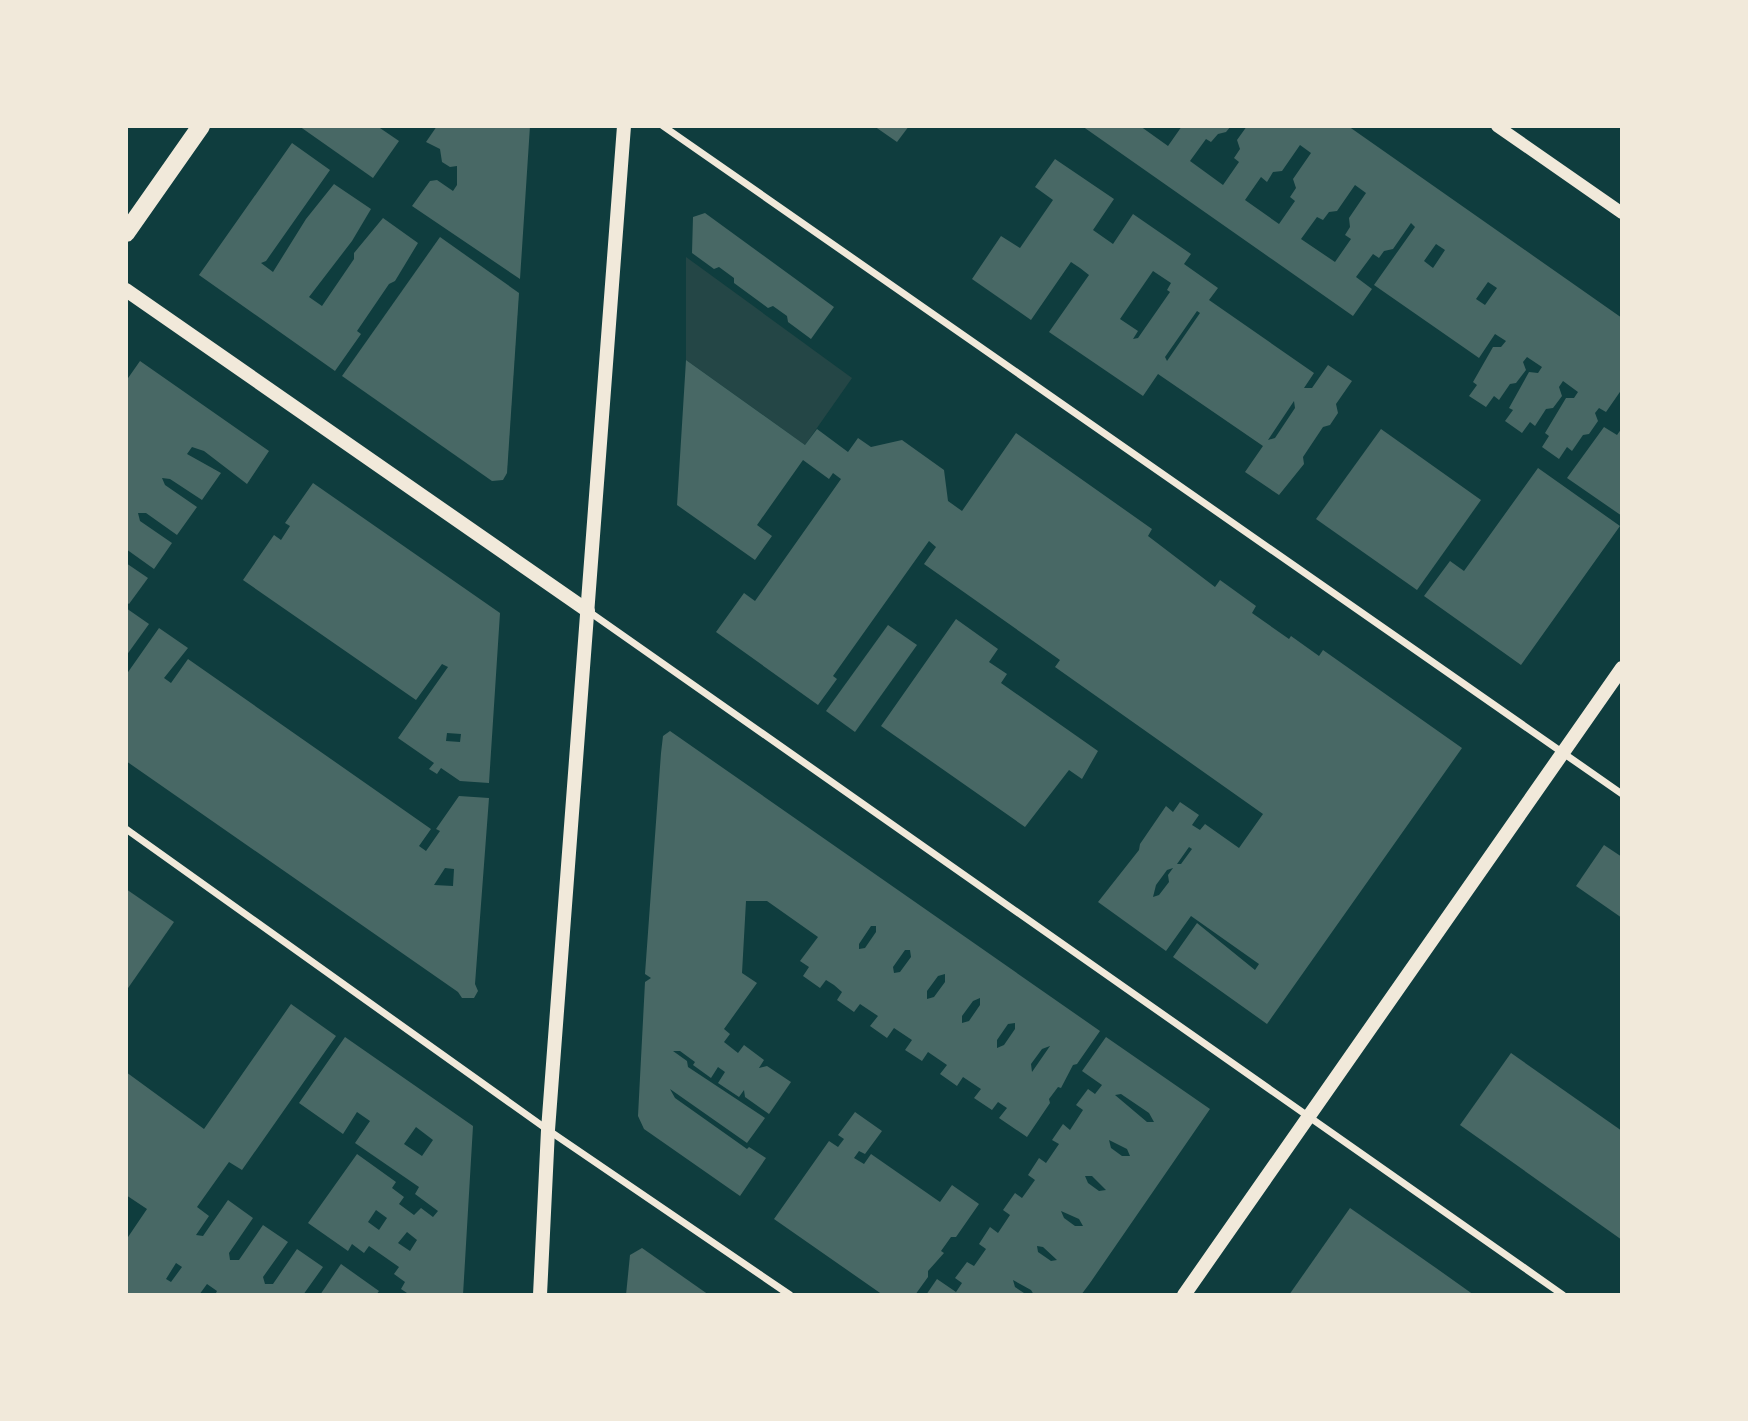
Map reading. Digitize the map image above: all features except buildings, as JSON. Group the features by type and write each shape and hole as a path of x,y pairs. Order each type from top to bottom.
{"main road":[{"path":"126,233 201,126"},
{"path":"540,1295 548,1130 624,126"},
{"path":"126,290 588,611"},
{"path":"1184,1295 1622,668"}],"street":[{"path":"663,126 1622,794"},
{"path":"1497,126 1622,213"},
{"path":"588,611 1563,1295"},
{"path":"126,829 548,1130 790,1295"}],"shaded area":[{"path":"686,257 852,378 805,445 686,360"}]}
